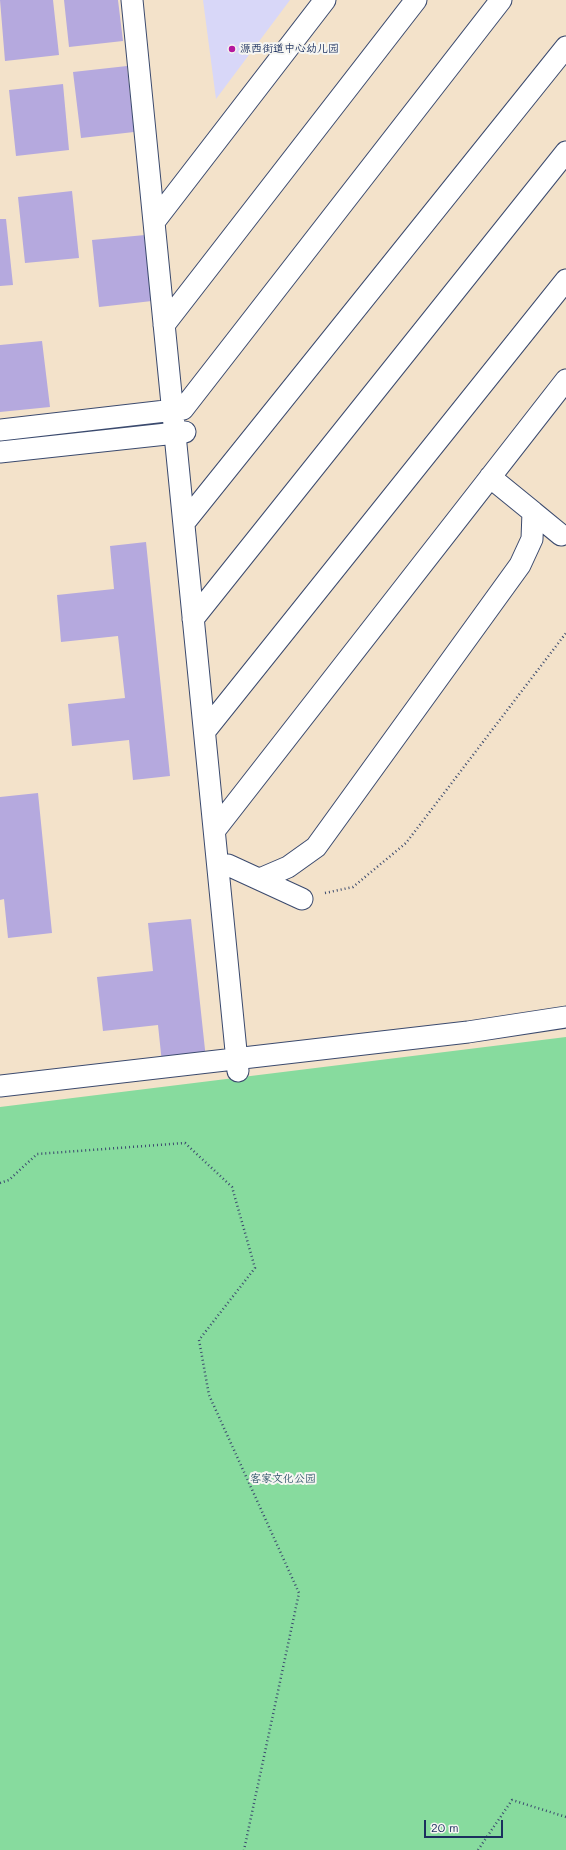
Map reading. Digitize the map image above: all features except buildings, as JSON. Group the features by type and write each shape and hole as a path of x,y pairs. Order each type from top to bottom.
{"street":[{"path":"132,0 158,216"},
{"path":"142,0 158,216 243,1065"},
{"path":"158,216 325,0"},
{"path":"168,319 416,0"},
{"path":"0,430 178,410 501,0"},
{"path":"188,518 566,47"},
{"path":"198,614 566,152"},
{"path":"209,726 566,280"},
{"path":"219,824 566,380"},
{"path":"0,452 180,432"},
{"path":"490,477 561,535"},
{"path":"260,880 288,867 316,847 520,565 532,539 533,512"},
{"path":"219,824 228,865 243,1065"},
{"path":"228,865 302,899"},
{"path":"0,1098 243,1065 566,1017"},
{"path":"0,1086 470,1045 566,1030"}],"path":[{"path":"302,899 353,887 406,843 566,633"},
{"path":"0,1182 9,1180 37,1154 185,1142 232,1187 256,1268 199,1340 209,1395 298,1593 244,1850"},
{"path":"478,1850 512,1800 566,1817"}],"shaded area":[{"name":"源西街道中心幼儿园","path":"203,0 290,0 216,99"}],"green space":[{"name":"客家文化公园","path":"566,1037 566,1850 0,1850 0,1107"}],"place":[{"name":"源西街道中心幼儿园","path":"232,49"}]}
